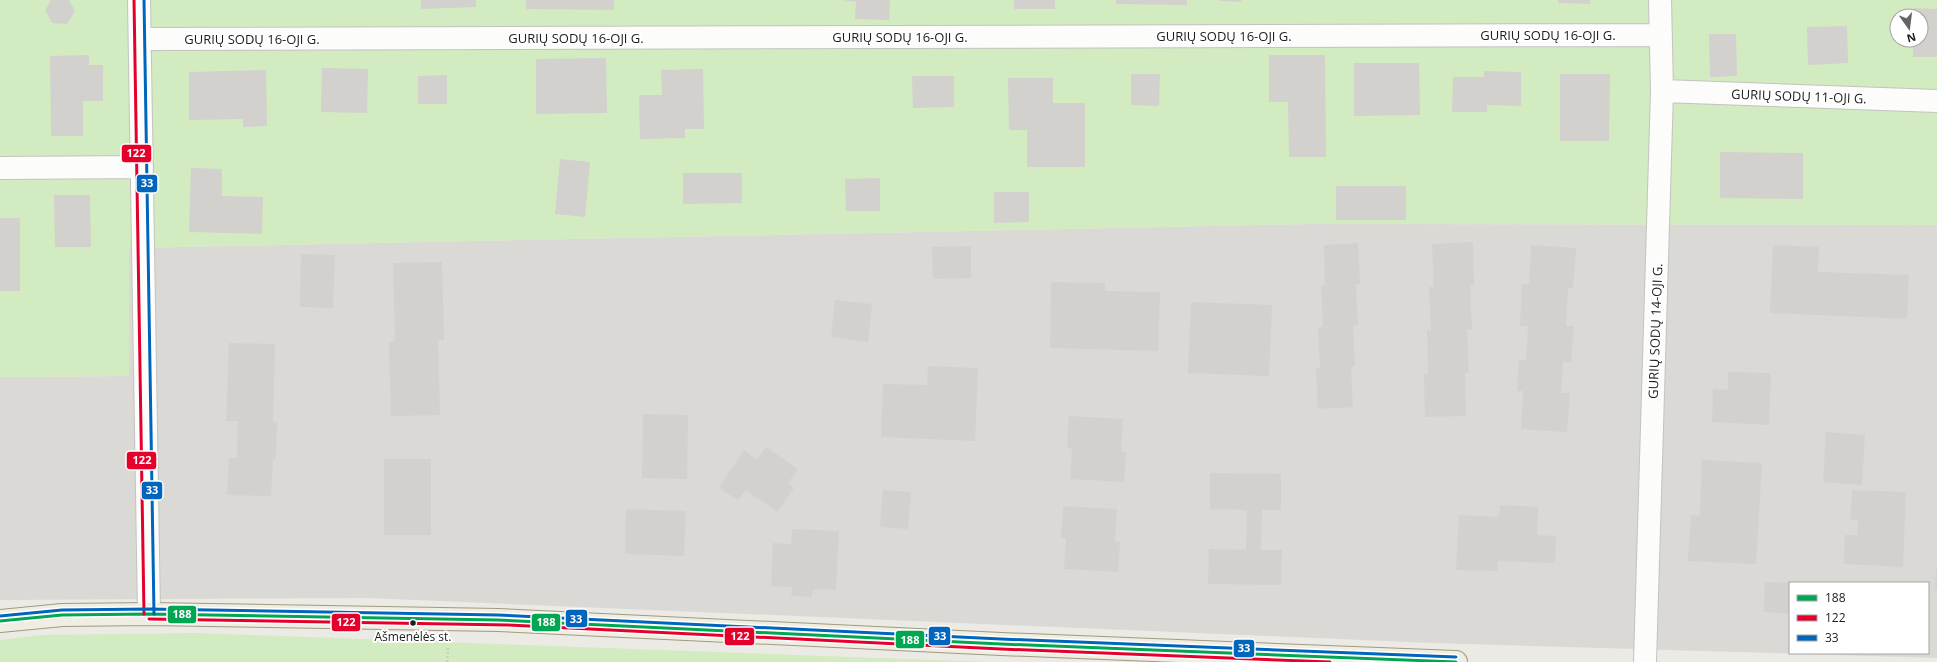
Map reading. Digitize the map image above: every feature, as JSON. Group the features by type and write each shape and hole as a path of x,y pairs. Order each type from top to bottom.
{"main road":[{"path":"0,620 62,615 149,614 503,620 1001,644 1456,662"}],"street":[{"path":"140,0 149,614"},
{"name":"GURIŲ SODŲ 14-OJI G.","path":"1645,662 1662,91 1660,0"},
{"name":"GURIŲ SODŲ 16-OJI G.","path":"140,39 1661,35"},
{"name":"GURIŲ SODŲ 11-OJI G.","path":"1662,91 1937,101"},
{"path":"0,168 142,167"}],"shaded area":[{"path":"1313,224 1937,225 1937,658 1803,654 1929,654 1929,582 1789,582 1789,654 1433,643 369,598 0,600 0,377 129,376 129,248"}],"green space":[{"path":"0,0 1937,0 1937,225 1313,224 129,248 129,376 0,377"},
{"path":"196,633 988,662 0,662 0,640 42,635"}],"building":[{"path":"51,0 69,0 75,11 67,24 52,23 45,10"},
{"path":"421,0 476,0 476,7 421,9"},
{"path":"526,0 614,0 614,10 526,9"},
{"path":"841,0 890,0 889,20 855,19 856,2"},
{"path":"1014,0 1055,0 1055,9 1014,9"},
{"path":"1116,0 1187,0 1187,5 1116,4"},
{"path":"1241,0 1241,2 1220,1"},
{"path":"1558,0 1590,0 1590,4 1558,3"},
{"path":"1929,9 1937,9 1937,57 1913,57 1913,48 1929,48"},
{"path":"1847,26 1848,63 1808,65 1807,27"},
{"path":"1709,34 1736,34 1737,76 1710,77"},
{"path":"89,55 89,65 103,65 103,101 83,101 83,136 51,136 50,56"},
{"path":"1269,55 1325,55 1326,157 1289,157 1288,102 1269,102"},
{"path":"606,58 607,113 536,114 536,59"},
{"path":"1354,63 1419,63 1420,115 1354,116"},
{"path":"322,68 368,69 367,113 321,112"},
{"path":"703,69 704,129 685,129 685,138 640,139 639,95 662,95 661,70"},
{"path":"266,70 267,126 243,127 243,119 189,120 189,72"},
{"path":"1484,71 1521,72 1521,106 1487,105 1487,112 1452,112 1453,77 1484,77"},
{"path":"1131,74 1160,74 1159,106 1131,105"},
{"path":"1560,74 1610,74 1609,141 1560,141"},
{"path":"447,75 447,104 418,104 418,76"},
{"path":"912,76 954,76 954,107 913,108"},
{"path":"1008,78 1053,78 1053,103 1085,103 1085,167 1027,167 1027,130 1009,130"},
{"path":"1720,152 1803,153 1803,199 1720,198"},
{"path":"560,159 590,162 585,217 555,214"},
{"path":"191,168 222,169 222,196 263,197 262,234 189,232"},
{"path":"683,173 742,173 742,203 683,204"},
{"path":"880,178 880,211 846,211 845,179"},
{"path":"1336,186 1406,186 1406,220 1336,220"},
{"path":"994,192 1029,192 1029,222 994,223"},
{"path":"54,195 90,195 91,247 55,247"},
{"path":"0,218 20,218 20,291 0,291"},
{"path":"1473,242 1474,285 1470,285 1472,329 1467,329 1469,373 1465,373 1466,416 1425,417 1424,375 1428,374 1427,330 1431,331 1429,287 1434,287 1432,244"},
{"path":"1358,243 1360,284 1356,284 1358,325 1353,325 1355,366 1351,367 1353,407 1318,409 1316,368 1320,368 1318,327 1323,327 1321,286 1325,285 1324,245"},
{"path":"1531,245 1576,248 1573,289 1568,288 1566,326 1574,326 1571,363 1563,362 1561,393 1570,393 1567,432 1521,429 1523,391 1517,391 1519,360 1526,360 1528,326 1520,326 1522,284 1529,284"},
{"path":"1773,245 1819,247 1818,272 1909,275 1907,319 1770,313"},
{"path":"971,246 971,278 933,279 932,247"},
{"path":"301,254 335,255 333,308 300,307"},
{"path":"442,262 444,340 438,340 440,415 391,416 389,342 395,341 393,263"},
{"path":"1051,282 1105,283 1105,291 1160,292 1158,351 1050,348"},
{"path":"835,300 872,304 868,342 831,337"},
{"path":"1191,302 1272,305 1269,376 1188,373"},
{"path":"229,343 275,344 273,422 277,423 276,459 273,459 271,496 227,495 229,458 237,458 238,421 226,421"},
{"path":"928,366 978,368 975,441 881,437 883,384 927,385"},
{"path":"1728,372 1771,373 1769,425 1712,422 1713,389 1728,390"},
{"path":"643,414 688,415 687,479 642,478"},
{"path":"1069,416 1123,419 1121,451 1126,452 1124,482 1070,479 1072,449 1067,448"},
{"path":"1826,432 1865,435 1862,485 1823,482"},
{"path":"766,447 798,469 788,483 794,488 777,512 746,490 738,500 719,488 744,450 757,460"},
{"path":"384,459 431,459 431,535 384,535"},
{"path":"1702,460 1762,463 1756,564 1688,561 1691,515 1700,516"},
{"path":"1210,473 1281,474 1281,510 1262,510 1261,550 1282,550 1281,585 1208,584 1209,549 1246,550 1247,510 1210,509"},
{"path":"883,490 911,492 908,529 880,527"},
{"path":"1852,490 1906,492 1903,567 1844,564 1845,535 1857,535 1858,520 1850,520"},
{"path":"1500,505 1538,507 1537,535 1556,536 1555,563 1498,561 1497,571 1456,570 1459,515 1499,517"},
{"path":"1063,506 1117,509 1115,542 1120,541 1118,572 1064,569 1066,539 1061,538"},
{"path":"626,509 686,511 684,556 625,554"},
{"path":"792,529 839,531 836,590 813,589 812,597 791,596 792,587 771,586 773,543 791,544"},
{"path":"1936,570 1937,589 1935,589"},
{"path":"1765,582 1789,583 1789,614 1764,612"}],"transit line":[{"name":"122","path":"134,0 144,614"},
{"name":"33","path":"144,0 154,614"},
{"name":"33","path":"0,616 62,610 149,609 498,615 1001,639 1456,657"},
{"name":"188","path":"0,621 62,615 149,614 498,620 1001,644 1456,662"},
{"name":"122","path":"149,619 508,625 1001,649 1330,662"}],"place":[{"name":"Ašmenėlės st.","path":"413,623"}]}
